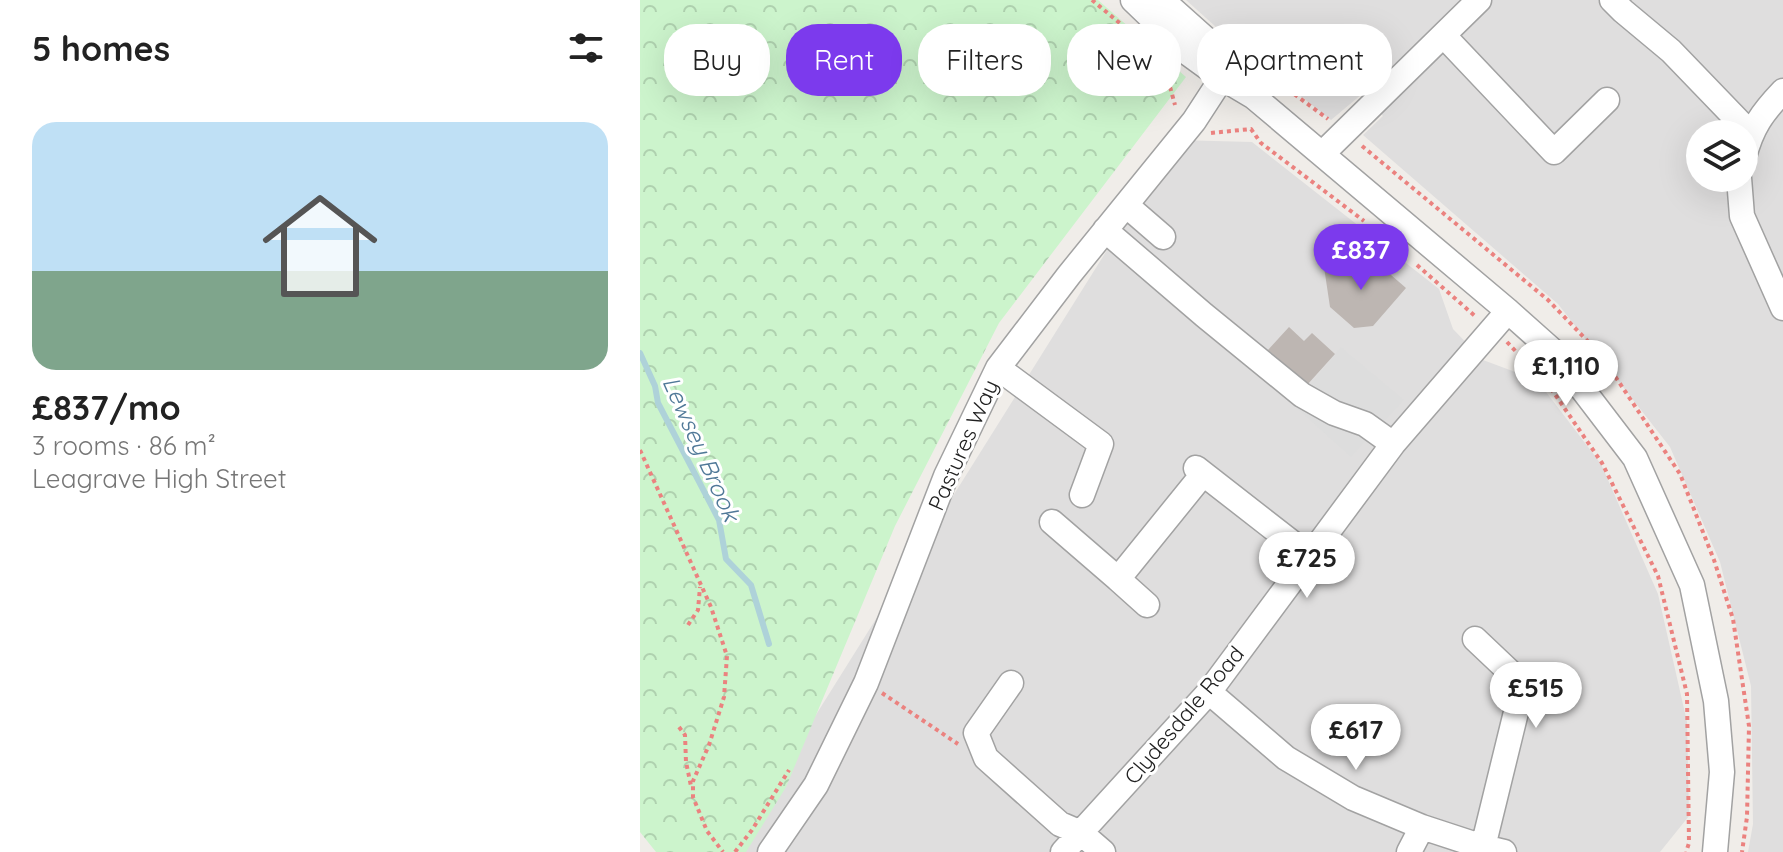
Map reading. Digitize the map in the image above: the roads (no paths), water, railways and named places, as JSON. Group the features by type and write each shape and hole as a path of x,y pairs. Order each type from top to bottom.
{"street":[{"path":"1133,0 1197,60"},
{"path":"1162,0 1197,31"},
{"path":"1322,154 1479,0"},
{"path":"1612,0 1671,51 1727,120"},
{"path":"1444,36 1554,152 1607,100"},
{"path":"1758,124 1766,109 1783,91"},
{"name":"Pastures Way","path":"770,852 816,785 866,683 946,476 998,368 1194,121 1210,96"},
{"path":"1252,96 1554,352 1635,458 1692,585 1716,701 1722,772 1715,852"},
{"path":"1740,192 1742,216 1783,308"},
{"path":"1126,205 1163,237"},
{"path":"1105,230 1302,395 1334,413 1365,424 1393,444"},
{"name":"Clydesdale Road","path":"1063,852 1209,692 1393,444 1508,311"},
{"path":"998,368 1101,444 1082,495"},
{"path":"1118,579 1199,471 1309,556"},
{"path":"1052,522 1147,605"},
{"path":"1209,692 1286,758 1353,798 1422,827 1494,850 1518,704 1512,674 1475,639"},
{"path":"1011,683 976,733 986,758 1060,824 1081,833 1103,852"},
{"path":"1409,852 1422,827"}],"waterway":[{"name":"Lewsey Brook","path":"640,353 655,386 658,403 719,520 726,559 751,585 769,644"}]}
